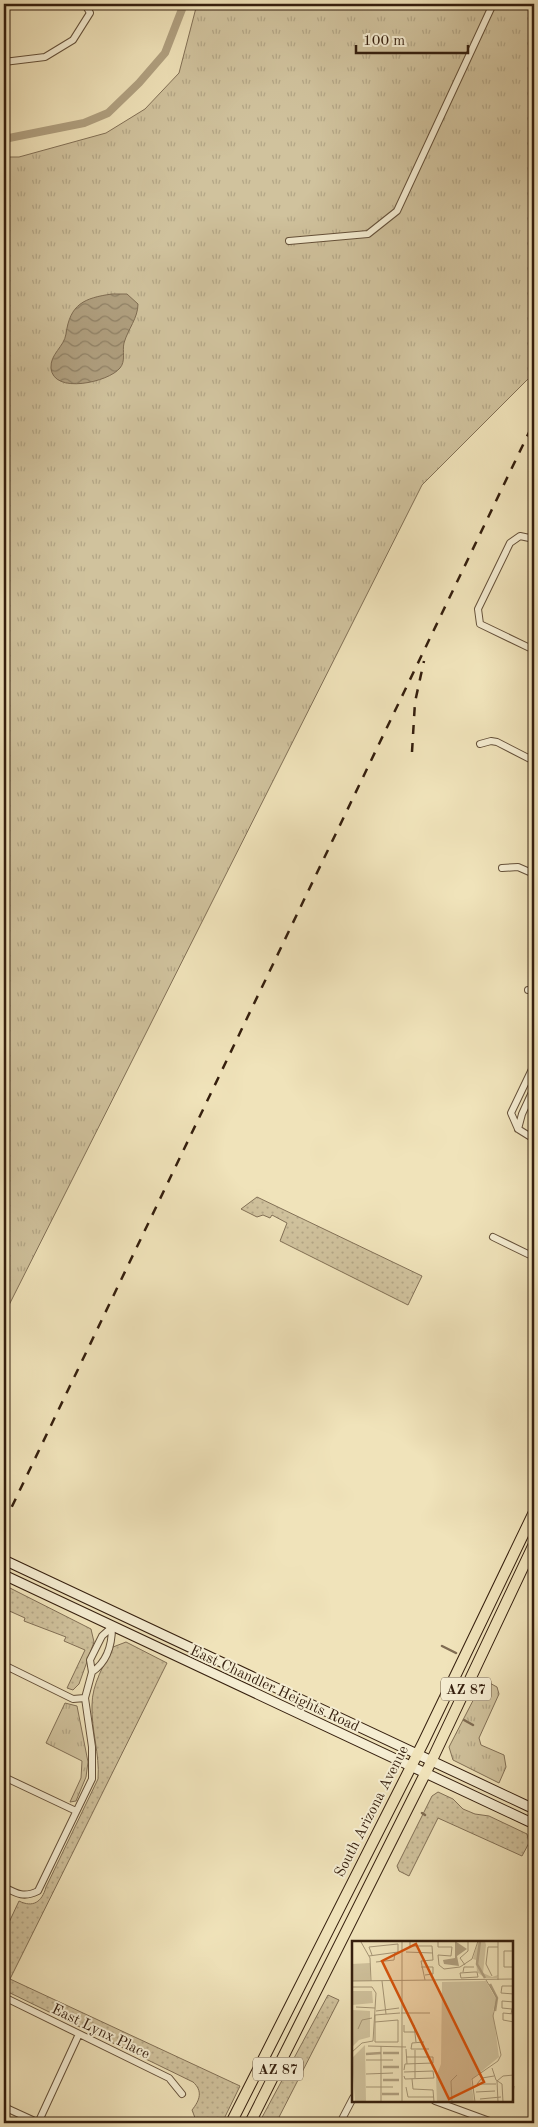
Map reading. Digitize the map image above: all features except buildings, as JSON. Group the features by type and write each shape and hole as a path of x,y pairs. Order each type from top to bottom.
{"main road":[{"name":"South Arizona Avenue","path":"231,2123 417,1755 534,1512"},
{"name":"South Arizona Avenue","path":"250,2123 431,1762 534,1544"},
{"name":"East Chandler Heights Road","path":"4,1560 534,1809"},
{"path":"508,1567 520,1573"},
{"name":"East Chandler Heights Road","path":"4,1575 534,1824"}],"street":[{"path":"4,62 45,57 73,40 90,13 85,4"},
{"path":"289,241 368,234 397,211 493,4"},
{"path":"534,539 526,536 516,538 510,543 478,609 480,624 534,650"},
{"path":"480,744 490,741 497,742 534,761"},
{"path":"502,868 518,867 534,874"},
{"path":"534,1065 511,1112 518,1129 534,1140"},
{"path":"518,1129 522,1114 534,1088"},
{"path":"493,1237 534,1257"},
{"path":"92,1672 100,1666 112,1642 112,1627"},
{"path":"4,1887 22,1896 38,1892 92,1779 93,1766 85,1698 92,1672 90,1660 102,1636 112,1627"},
{"path":"4,1665 71,1698 85,1698"},
{"path":"4,1777 76,1812"},
{"name":"East Lynx Place","path":"4,1998 169,2078 182,2094"},
{"path":"4,2107 39,2123 79,2034"},
{"path":"340,2123 352,2100"},
{"path":"438,2102 495,2123"}],"green space":[{"path":"197,4 534,4 534,373 422,485 4,1315 4,157 19,157 106,133 145,109 179,73"},
{"path":"257,1197 422,1276 408,1305 280,1241 287,1223 272,1215 270,1218 263,1215 257,1217 241,1209"},
{"path":"4,1585 91,1629 94,1642 79,1684 73,1690 67,1688 85,1650 64,1641 66,1637 24,1621 25,1618 5,1609 4,1611"},
{"path":"126,1642 167,1663 10,1979 240,2086 222,2123 197,2123 192,2110 197,2103 199,2092 193,2082 4,1990 4,1933 19,1901 33,1904 42,1896 98,1779 98,1760 92,1714 94,1690 113,1647"},
{"path":"486,1681 497,1687 499,1694 479,1738 481,1745 504,1755 506,1767 499,1783 453,1760 449,1747 480,1687"},
{"path":"65,1703 77,1706 88,1762 86,1777 76,1801 70,1802 81,1778 82,1761 46,1743"},
{"path":"438,1792 453,1799 463,1809 475,1814 489,1816 527,1834 529,1843 522,1856 438,1818 409,1876 399,1871 397,1866 432,1796"},
{"path":"328,1995 339,2000 276,2123 259,2123"}],"water":[{"path":"112,294 127,294 138,304 138,309 124,343 122,365 114,373 94,381 71,384 61,381 54,376 51,363 65,339 68,324 75,309 86,301"}],"waterway":[{"path":"4,139 84,123 108,113 139,83 165,53 184,4"},
{"path":"442,1646 456,1653"},
{"path":"464,1720 473,1725"}],"railway":[{"path":"4,1523 534,422"},
{"path":"412,752 415,702 424,661"}]}
